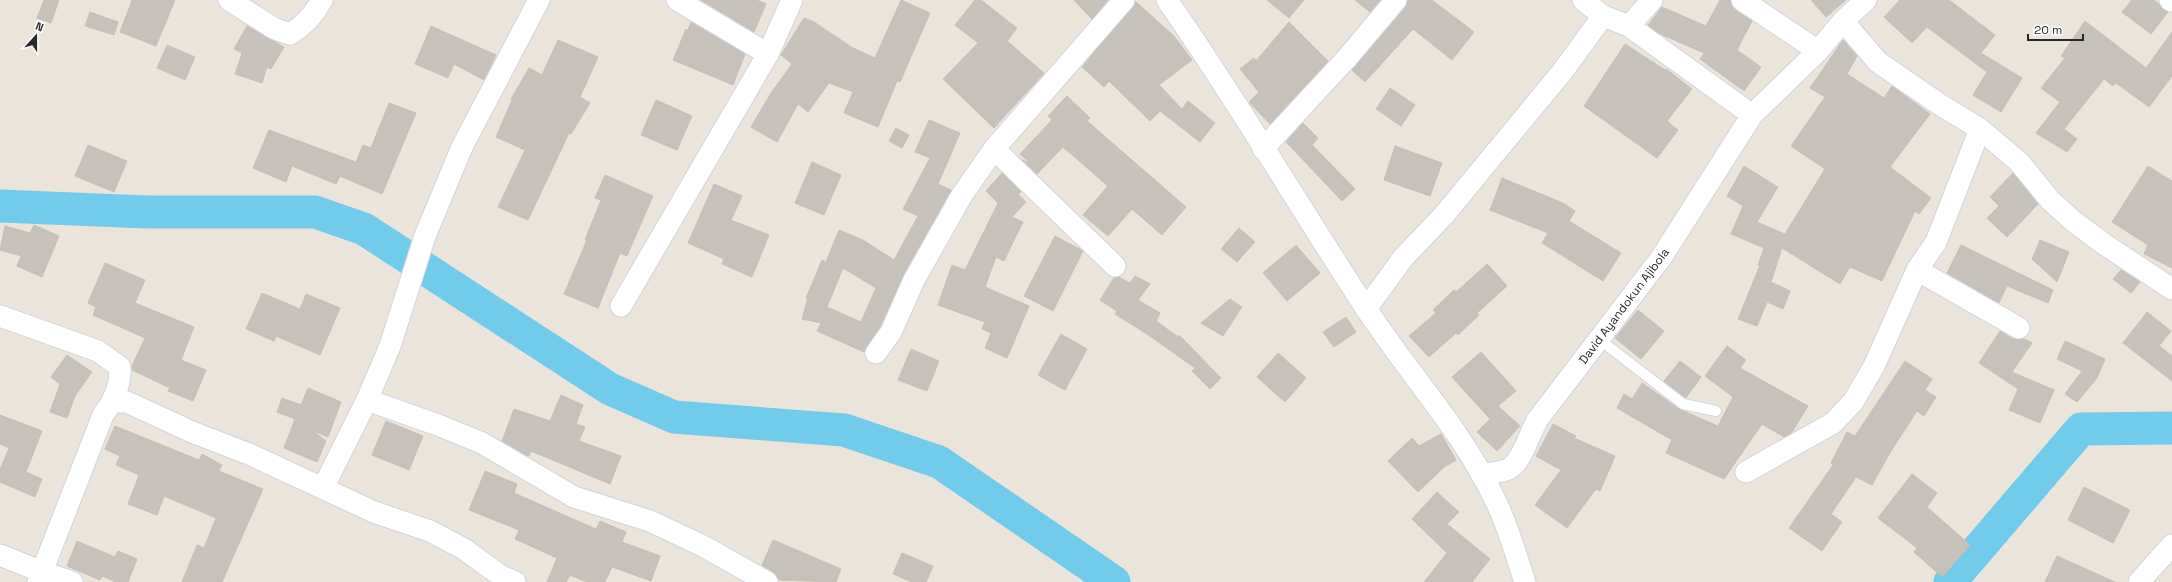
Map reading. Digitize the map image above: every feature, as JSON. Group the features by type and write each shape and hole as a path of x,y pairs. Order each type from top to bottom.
{"street":[{"path":"229,0 275,29 290,34 303,26 322,0"},
{"path":"324,488 367,400 390,346 425,236 462,147 539,0"},
{"path":"677,0 768,54"},
{"path":"621,306 768,54 792,0"},
{"path":"876,353 891,332 914,280 962,195 994,149 1124,0"},
{"path":"1167,0 1202,50 1263,149 1366,309 1426,391 1481,474 1498,505 1525,582"},
{"path":"1263,149 1348,58 1396,0"},
{"path":"1583,0 1603,16 1630,26 1752,115"},
{"path":"1630,26 1652,0"},
{"path":"1742,0 1818,51"},
{"name":"David Ayandokun Ajibola","path":"1481,474 1506,470 1515,465 1531,430 1538,419 1600,340 1661,258 1752,115 1818,51 1843,21 1866,0"},
{"path":"1366,309 1403,258 1449,209 1562,72 1603,16"},
{"path":"1843,21 1878,62 1939,104 1980,129 2018,162 2050,200 2073,221 2172,289"},
{"path":"1746,472 1833,423 1852,402 1874,366 1917,270 1936,242 1980,129"},
{"path":"994,149 1116,266"},
{"path":"1917,270 2019,328"},
{"path":"0,316 98,351 120,367 120,377 113,402 103,415 40,577"},
{"path":"367,400 438,425 482,443 574,497 650,521 703,546 767,582"},
{"path":"113,402 127,402 324,488 374,512 430,531 464,549 501,576 516,582"},
{"path":"2139,582 2172,545"},
{"path":"0,555 40,577 72,582"}],"lane":[{"path":"1600,340 1683,404 1716,411"}],"building":[{"path":"44,0 59,0 51,23 37,18"},
{"path":"132,0 175,0 156,46 120,32"},
{"path":"701,0 757,0 766,4 754,32"},
{"path":"901,0 930,13 900,82 897,81 878,127 844,113 853,92 829,83 808,112 798,104 777,142 751,127 771,93 792,64 781,55 804,18 814,22 853,48 875,58"},
{"path":"975,0 981,0 1017,28 1007,41 1044,73 994,128 943,79 978,43 955,25"},
{"path":"1074,0 1108,0 1092,19"},
{"path":"1267,0 1304,0 1289,18"},
{"path":"1355,0 1380,0 1370,12"},
{"path":"1408,0 1432,0 1474,32 1452,60 1413,29 1365,82 1352,70 1405,8"},
{"path":"1720,0 1730,0 1735,10 1752,21 1737,50 1761,67 1744,91 1700,59 1704,53 1658,33 1648,25 1662,7 1706,26"},
{"path":"1811,0 1846,0 1826,17"},
{"path":"1900,0 1949,0 1995,35 1981,53 2022,78 2001,112 1973,95 1987,72 1927,27 1912,43 1884,17"},
{"path":"2132,0 2154,0 2168,12 2151,34 2122,12"},
{"path":"1136,2 1174,36 1192,60 1159,85 1182,109 1188,101 1215,123 1200,142 1160,111 1150,121 1109,81 1104,87 1082,67"},
{"path":"90,12 118,22 114,35 85,26"},
{"path":"2085,21 2146,68 2172,32 2172,76 2149,107 2116,83 2113,86 2104,79 2064,129 2077,139 2067,152 2036,133 2060,102 2041,88 2065,58 2061,56"},
{"path":"691,22 745,54 733,85 673,60 686,29 688,30"},
{"path":"1289,22 1328,61 1270,124 1249,102 1259,92 1240,69 1254,58 1256,61"},
{"path":"247,26 284,47 271,69 267,67 262,83 235,74 242,53 234,49"},
{"path":"431,26 496,55 484,80 454,64 448,78 415,64"},
{"path":"558,40 598,57 580,97 590,103 571,134 569,133 528,220 498,207 525,150 496,137 512,100 511,99 529,68 542,75"},
{"path":"1843,40 1857,56 1847,74 1884,98 1892,86 1930,114 1890,167 1931,198 1919,214 1915,211 1882,281 1850,267 1840,284 1782,248 1771,282 1790,291 1783,309 1767,302 1757,326 1738,319 1760,265 1758,265 1764,248 1731,234 1743,206 1727,196 1744,166 1778,187 1757,222 1785,234 1825,169 1791,146 1825,97 1810,88"},
{"path":"1625,44 1665,70 1666,69 1692,89 1667,121 1678,130 1657,158 1584,106"},
{"path":"167,45 195,57 185,80 157,68"},
{"path":"1390,88 1415,105 1401,126 1376,109"},
{"path":"1067,96 1090,118 1087,121 1186,207 1162,235 1132,209 1108,236 1083,215 1108,186 1063,147 1037,174 1022,160 1030,163 1020,154 1052,120 1048,116"},
{"path":"656,100 692,116 677,150 641,135"},
{"path":"389,103 416,113 382,194 340,176 336,184 292,166 286,182 253,168 269,130 356,162 363,145 371,148"},
{"path":"929,120 960,133 938,184 951,190 904,274 880,327 864,352 817,331 821,323 802,319 808,298 806,298 822,260 826,262 839,230 863,240 894,260 918,216 903,209 930,158 915,152","holes":["843,268 876,288 861,322 827,307"]},
{"path":"1303,123 1318,138 1312,145 1355,189 1342,201 1286,142"},
{"path":"896,128 909,135 902,148 889,141"},
{"path":"88,145 127,161 114,192 75,176"},
{"path":"1395,146 1442,163 1430,196 1384,180"},
{"path":"812,162 841,175 824,215 795,203"},
{"path":"2148,166 2172,181 2172,268 2144,254 2148,245 2112,222"},
{"path":"1002,173 1021,192 1018,194 1026,202 1012,217 1023,222 1004,261 996,257 985,287 1029,306 1007,358 985,348 991,333 982,329 985,322 938,305 952,265 965,270 998,203 986,191"},
{"path":"2013,173 2038,204 2007,237 1987,218 1999,206 1990,197"},
{"path":"605,175 653,196 627,256 620,253 598,308 564,294 587,240 585,240 601,200 595,198"},
{"path":"1502,178 1563,203 1575,211 1569,221 1621,253 1603,281 1542,243 1548,233 1490,210"},
{"path":"714,184 742,196 731,220 769,235 752,277 722,264 724,259 688,243"},
{"path":"34,225 59,236 42,277 17,266 21,256 0,250 5,226 30,233"},
{"path":"1239,228 1255,242 1237,262 1221,249"},
{"path":"1055,236 1083,251 1053,311 1024,296"},
{"path":"2040,240 2069,252 2057,282 2032,259"},
{"path":"1296,245 1320,273 1287,301 1263,273"},
{"path":"1961,245 2053,290 2048,303 2007,286 1999,303 1947,273"},
{"path":"105,263 145,280 135,303 194,327 181,360 206,370 193,401 168,391 170,388 132,370 132,366 145,338 93,315 96,307 88,303"},
{"path":"1487,264 1507,286 1477,313 1479,315 1458,335 1456,333 1429,357 1409,336 1436,313 1433,310 1454,290 1456,292"},
{"path":"2121,270 2140,282 2131,293 2113,279"},
{"path":"1135,276 1150,284 1138,300 1160,313 1156,321 1178,337 1179,335 1221,378 1210,389 1192,371 1195,368 1147,334 1115,314 1117,311 1100,300 1114,278 1119,277 1130,283"},
{"path":"262,293 300,309 306,294 340,308 320,355 276,336 274,341 246,329"},
{"path":"1230,299 1242,307 1223,336 1201,323"},
{"path":"1638,310 1664,331 1641,359 1615,338"},
{"path":"2147,312 2171,331 2159,346 2172,356 2172,381 2123,343"},
{"path":"1346,317 1356,332 1334,347 1323,332"},
{"path":"2000,331 2013,339 2025,339 2032,343 2012,372 2054,390 2040,423 2009,410 2018,389 1979,363"},
{"path":"1061,334 1087,349 1065,390 1038,375"},
{"path":"2065,341 2105,359 2097,378 2077,402 2065,394 2082,371 2057,359"},
{"path":"1727,346 1746,360 1740,368 1808,406 1792,432 1784,437 1762,424 1724,479 1666,453 1672,440 1617,408 1624,394 1632,399 1642,383 1679,409 1718,426 1733,397 1705,376"},
{"path":"911,349 939,361 927,391 898,380"},
{"path":"1481,352 1516,391 1498,406 1520,426 1497,451 1477,432 1490,419 1452,377"},
{"path":"1278,353 1306,378 1285,402 1257,377"},
{"path":"67,355 92,372 75,396 67,418 50,412 60,384 51,377"},
{"path":"1680,361 1701,377 1686,398 1664,381"},
{"path":"1905,361 1932,379 1925,390 1936,397 1924,416 1917,411 1891,451 1872,485 1856,477 1831,514 1842,522 1822,551 1789,528 1833,465 1831,463 1847,432 1855,436"},
{"path":"308,388 341,402 328,437 312,430 326,441 317,462 284,448 295,419 277,412 282,398 301,405"},
{"path":"561,395 583,405 576,424 585,427 579,441 621,456 610,484 531,451 529,456 526,455 502,441 514,409 550,421"},
{"path":"0,415 42,431 26,472 42,479 35,497 0,482 0,470 9,448 0,444"},
{"path":"386,421 423,436 409,470 372,455"},
{"path":"1553,424 1576,436 1574,438 1615,456 1600,491 1596,489 1567,528 1535,505 1561,470 1536,456"},
{"path":"115,426 199,460 202,454 222,465 219,471 263,489 222,582 182,582 197,545 204,548 216,518 164,496 157,515 128,504 139,475 116,465 120,456 105,449"},
{"path":"1441,434 1456,460 1444,467 1418,492 1388,461 1412,438 1419,446"},
{"path":"485,471 517,484 514,493 596,529 600,521 626,532 622,542 660,556 651,581 612,567 605,582 587,582 570,575 566,582 547,582 557,558 515,539 519,530 469,510"},
{"path":"1912,474 1937,493 1927,507 1970,545 1942,577 1914,552 1917,548 1878,518"},
{"path":"2084,487 2130,510 2113,543 2068,520"},
{"path":"1437,492 1459,512 1447,524 1490,559 1472,582 1424,582 1447,553 1412,519"},
{"path":"773,540 841,569 836,582 779,580 773,572 762,565"},
{"path":"77,541 115,557 118,551 137,559 128,582 116,582 102,576 100,580 67,566"},
{"path":"902,553 933,566 926,582 912,582 893,574"},
{"path":"2057,556 2115,582 2045,582"}],"waterway":[{"path":"0,206 147,212 315,212 364,229 610,389 674,417 844,430 939,462 1114,582"},
{"path":"1950,582 2081,429 2172,428"}]}
